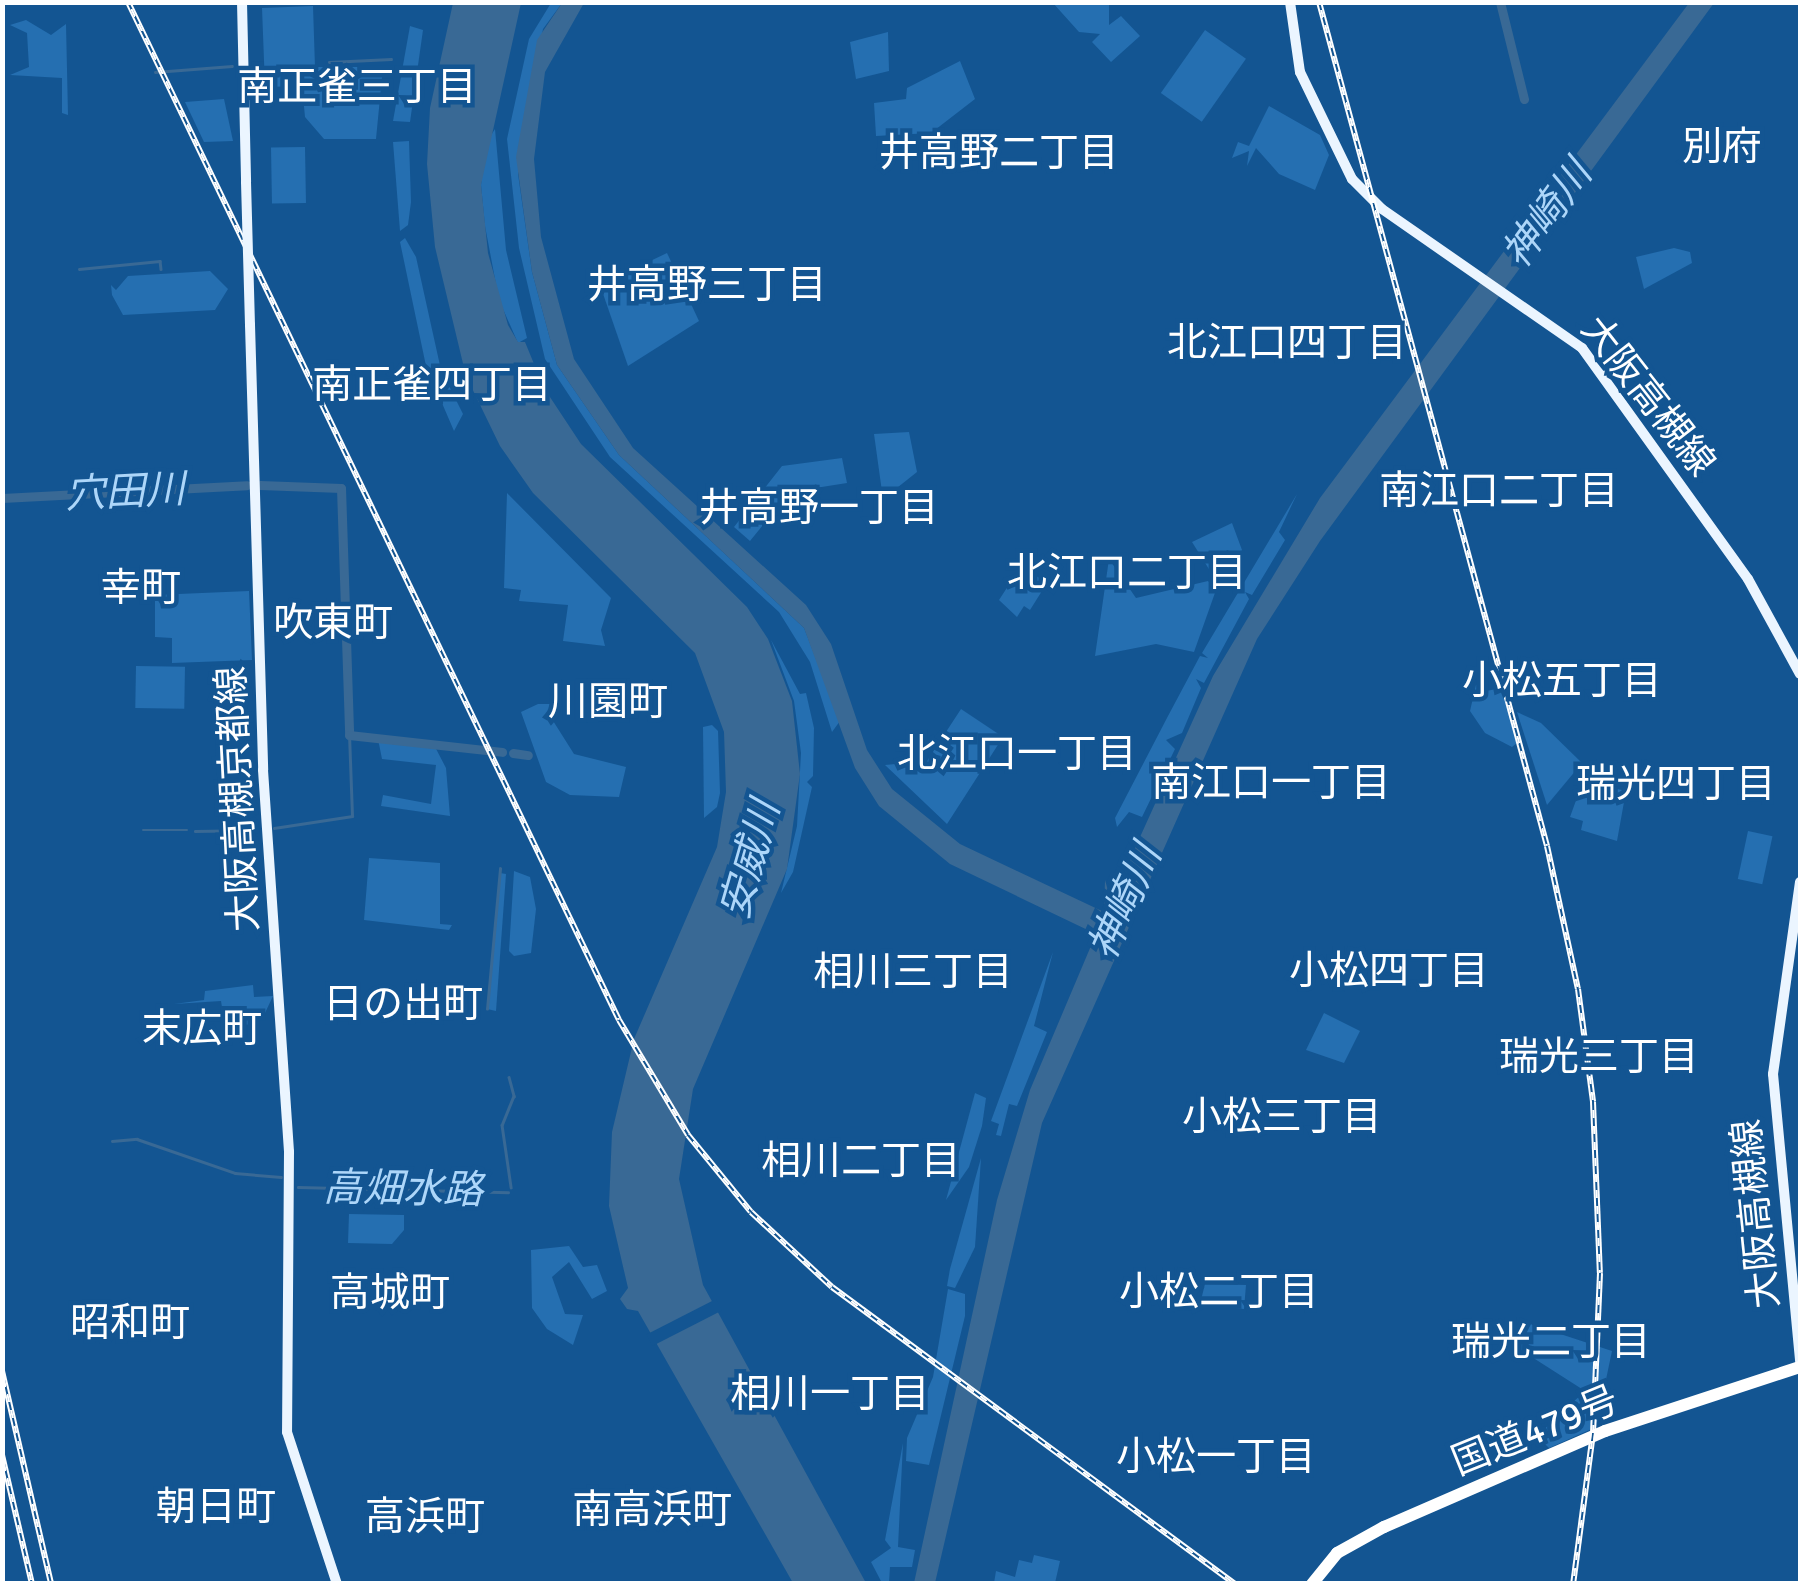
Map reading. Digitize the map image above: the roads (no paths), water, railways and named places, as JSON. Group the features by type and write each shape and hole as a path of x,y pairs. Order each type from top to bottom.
{"highway":[{"name":"国道479号","path":"1312,1584 1336,1553 1372,1532 1606,1430 1801,1368"},
{"name":"国道479号","path":"1321,1584 1358,1547 1605,1438 1801,1368"}],"main road":[{"name":"大阪高槻京都線","path":"242,2 263,770 289,1152 287,1432 337,1584"},
{"name":"大阪高槻線","path":"1290,2 1300,72 1352,179 1382,210 1564,331 1595,363 1748,579 1800,674"},
{"name":"大阪高槻線","path":"1800,882 1773,1074 1801,1368"}],"water":[{"name":"安威川","path":"453,3 521,3 481,185 488,253 508,325 518,342 525,342 544,388 581,444 747,607 768,639 792,701 800,774 787,869 693,1089 679,1179 703,1285 866,1583 793,1583 638,1311 627,1309 620,1299 628,1288 609,1206 612,1132 634,1039 717,847 726,792 724,732 695,653 533,493 500,446 466,376 435,247 427,164 430,108"},
{"name":"神崎川","path":"562,3 584,3 545,72 534,159 541,237 574,359 633,448 806,605 831,644 867,750 892,789 960,844 1104,912 1105,880 1111,901 1213,676 1320,498 1689,3 1714,3 1320,541 1257,639 1042,1123 935,1583 914,1583 997,1200 1030,1090 1096,934 950,864 879,806 855,768 804,628 619,455 557,365 532,272 516,157 537,40"}],"waterway":[{"path":"1500,2 1524,99"},
{"path":"329,62 391,59"},
{"path":"155,72 232,66"},
{"path":"79,269 160,261 161,269"},
{"name":"穴田川","path":"2,498 247,485"},
{"name":"穴田川","path":"260,485 341,488 349,735 502,752"},
{"path":"274,828 352,816 349,735"},
{"name":"穴田川","path":"513,753 528,755"},
{"path":"143,830 187,830"},
{"path":"195,831 257,830"},
{"path":"487,1009 500,869"},
{"path":"509,1077 514,1096 502,1125 511,1187"},
{"name":"高畑水路","path":"112,1141 137,1139 235,1173 281,1177"},
{"name":"高畑水路","path":"298,1187 508,1192"}],"railway":[{"path":"128,2 619,1020 688,1135 751,1212 832,1287 1235,1584"},
{"path":"1319,2 1547,846 1578,989 1593,1102 1600,1273 1593,1433 1573,1584"},
{"path":"2,1371 51,1584"},
{"path":"2,1455 32,1584"}],"district":[{"name":"南正雀三丁目","path":"357,87"},
{"name":"別府","path":"1722,147"},
{"name":"井高野二丁目","path":"999,153"},
{"name":"井高野三丁目","path":"707,285"},
{"name":"北江口四丁目","path":"1287,343"},
{"name":"南正雀四丁目","path":"432,385"},
{"name":"南江口二丁目","path":"1499,491"},
{"name":"井高野一丁目","path":"819,508"},
{"name":"北江口二丁目","path":"1127,573"},
{"name":"幸町","path":"141,588"},
{"name":"吹東町","path":"333,623"},
{"name":"小松五丁目","path":"1562,681"},
{"name":"川園町","path":"608,702"},
{"name":"北江口一丁目","path":"1017,754"},
{"name":"南江口一丁目","path":"1271,783"},
{"name":"瑞光四丁目","path":"1676,784"},
{"name":"小松四丁目","path":"1389,971"},
{"name":"相川三丁目","path":"913,972"},
{"name":"日の出町","path":"403,1004"},
{"name":"末広町","path":"202,1029"},
{"name":"瑞光三丁目","path":"1599,1057"},
{"name":"小松三丁目","path":"1282,1117"},
{"name":"相川二丁目","path":"861,1161"},
{"name":"小松二丁目","path":"1219,1292"},
{"name":"高城町","path":"390,1293"},
{"name":"昭和町","path":"130,1323"},
{"name":"瑞光二丁目","path":"1551,1342"},
{"name":"相川一丁目","path":"830,1394"},
{"name":"小松一丁目","path":"1216,1457"},
{"name":"朝日町","path":"216,1507"},
{"name":"南高浜町","path":"652,1510"},
{"name":"高浜町","path":"425,1517"}]}
